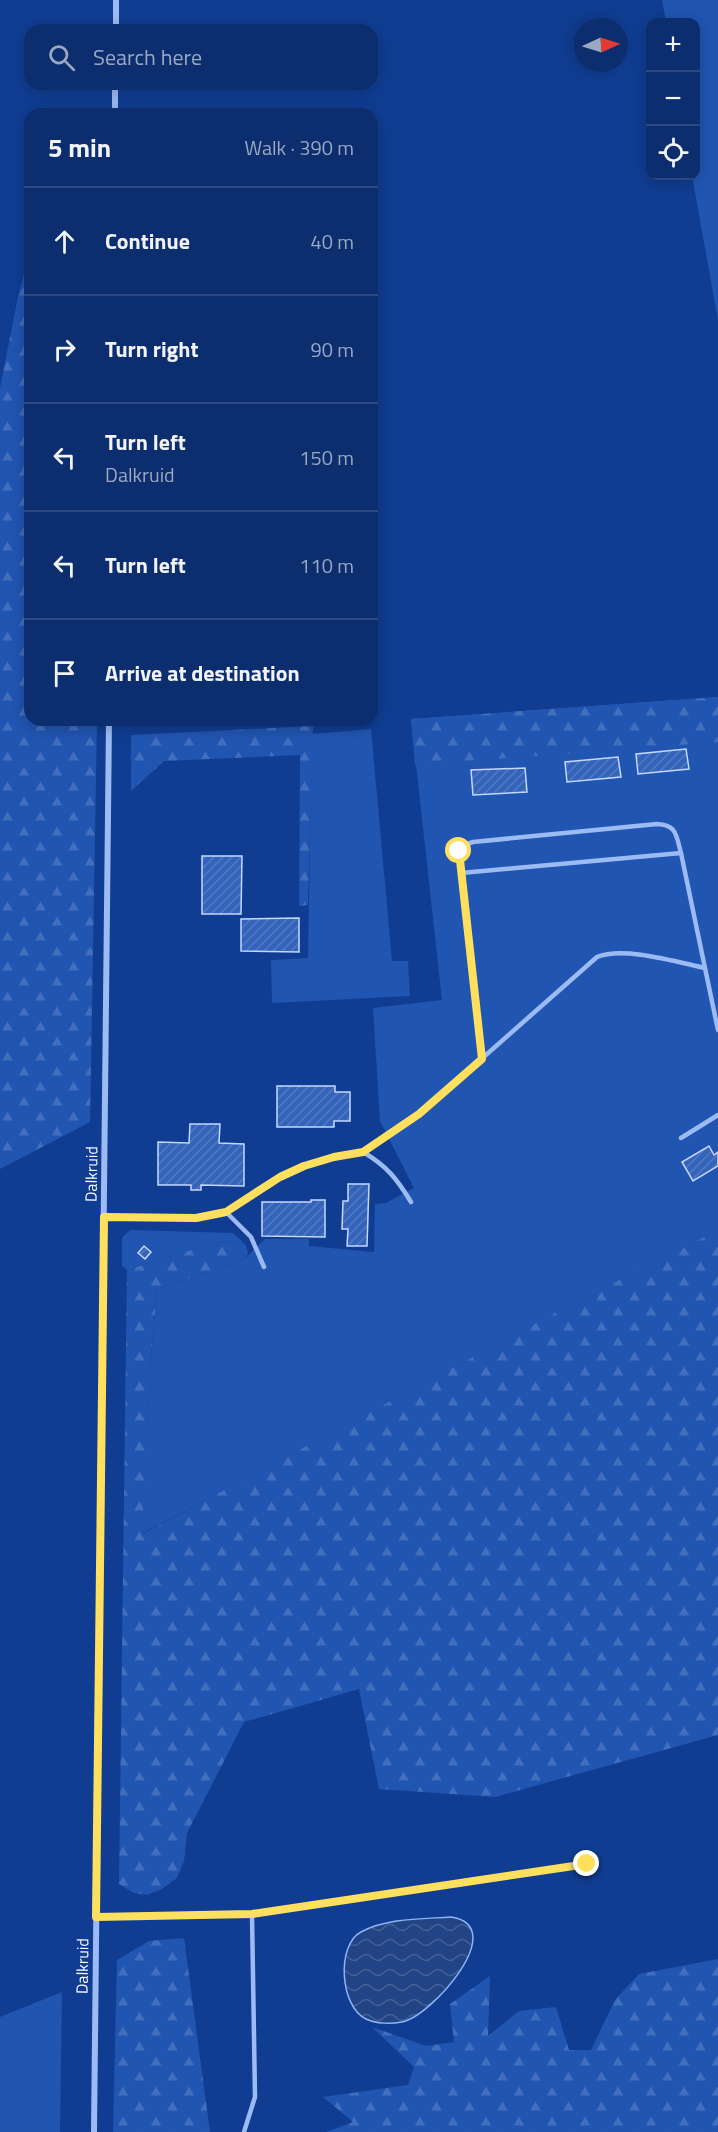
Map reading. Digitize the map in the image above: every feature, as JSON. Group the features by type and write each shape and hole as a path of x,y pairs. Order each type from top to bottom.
{"street":[{"path":"116,0 116,24"},
{"path":"115,90 115,108"},
{"name":"Dalkruid","path":"94,2132 109,726"}],"lane":[{"path":"482,1059 459,851 464,845 473,842 645,825 665,824 673,828 681,852 718,1030"},
{"path":"461,873 681,852"},
{"path":"104,1217 196,1218 226,1212 280,1177 304,1166 334,1157 363,1152 419,1114 597,957 604,954 626,953 705,968"},
{"path":"681,1138 718,1115"},
{"path":"363,1152 379,1161 395,1176 411,1202"},
{"path":"226,1212 252,1236 264,1267"},
{"path":"96,1917 252,1914 587,1864"},
{"path":"244,2132 255,2097 252,1914"}],"green space":[{"path":"662,0 718,0 718,320 693,180 700,180 700,18 665,18"},
{"path":"24,275 24,726 97,726 90,1122 0,1169 0,388"},
{"path":"718,697 718,1230 141,1534 157,1289 242,1261 265,1239 309,1239 309,1246 374,1252 375,1204 386,1203 414,1188 380,1121 373,1008 442,1000 411,719"},
{"path":"718,697 718,742 415,765 411,719"},
{"path":"313,726 308,905 299,906 300,755 164,761 131,791 131,735"},
{"path":"371,729 392,961 408,961 410,996 272,1003 271,960 308,958 312,734"},
{"path":"130,1230 233,1233 246,1245 233,1241 214,1243 127,1270 122,1266 122,1238"},
{"path":"718,1230 718,1735 495,1797 379,1789 359,1689 244,1722 187,1833 184,1861 177,1878 162,1889 147,1895 134,1893 119,1884 127,1270 214,1243 233,1241 246,1245 248,1254 242,1261 157,1289 142,1534 576,1302"},
{"path":"184,1938 210,2132 113,2132 117,1960 149,1941"},
{"path":"718,1959 718,2132 326,2132 353,2122 323,2097 408,2085 414,2067 372,2027 426,2046 454,2042 450,2004 490,1976 488,2036 519,2011 556,2007 569,2050 591,2050 615,2000 639,1974"},
{"path":"62,1992 60,2132 0,2132 0,2017"}],"water":[{"path":"451,1917 467,1924 473,1936 470,1953 447,1989 415,2016 402,2022 374,2022 357,2012 346,1990 344,1976 348,1949 353,1939 361,1932 382,1924"}],"building":[{"path":"686,749 689,769 638,774 636,754"},
{"path":"618,757 621,777 567,782 565,762"},
{"path":"525,768 527,792 473,795 471,770"},
{"path":"202,856 242,856 241,914 202,914"},
{"path":"299,918 299,952 241,951 241,919"},
{"path":"277,1086 335,1086 335,1092 350,1092 350,1121 334,1121 334,1127 277,1127"},
{"path":"190,1124 220,1124 219,1143 244,1144 244,1186 201,1185 201,1190 191,1190 191,1185 158,1185 158,1142 189,1143"},
{"path":"709,1146 714,1155 718,1152 718,1166 693,1181 682,1162"},
{"path":"348,1184 369,1184 367,1246 347,1246 348,1229 342,1229 343,1201 348,1201"},
{"path":"311,1200 325,1200 325,1237 262,1236 262,1202 311,1202"},
{"path":"144,1246 151,1252 145,1259 138,1253"}],"route":[{"path":"459,851 482,1059 419,1114 363,1152 334,1157 304,1166 280,1177 226,1212 196,1218 104,1217 96,1917 252,1914 587,1864"}]}
